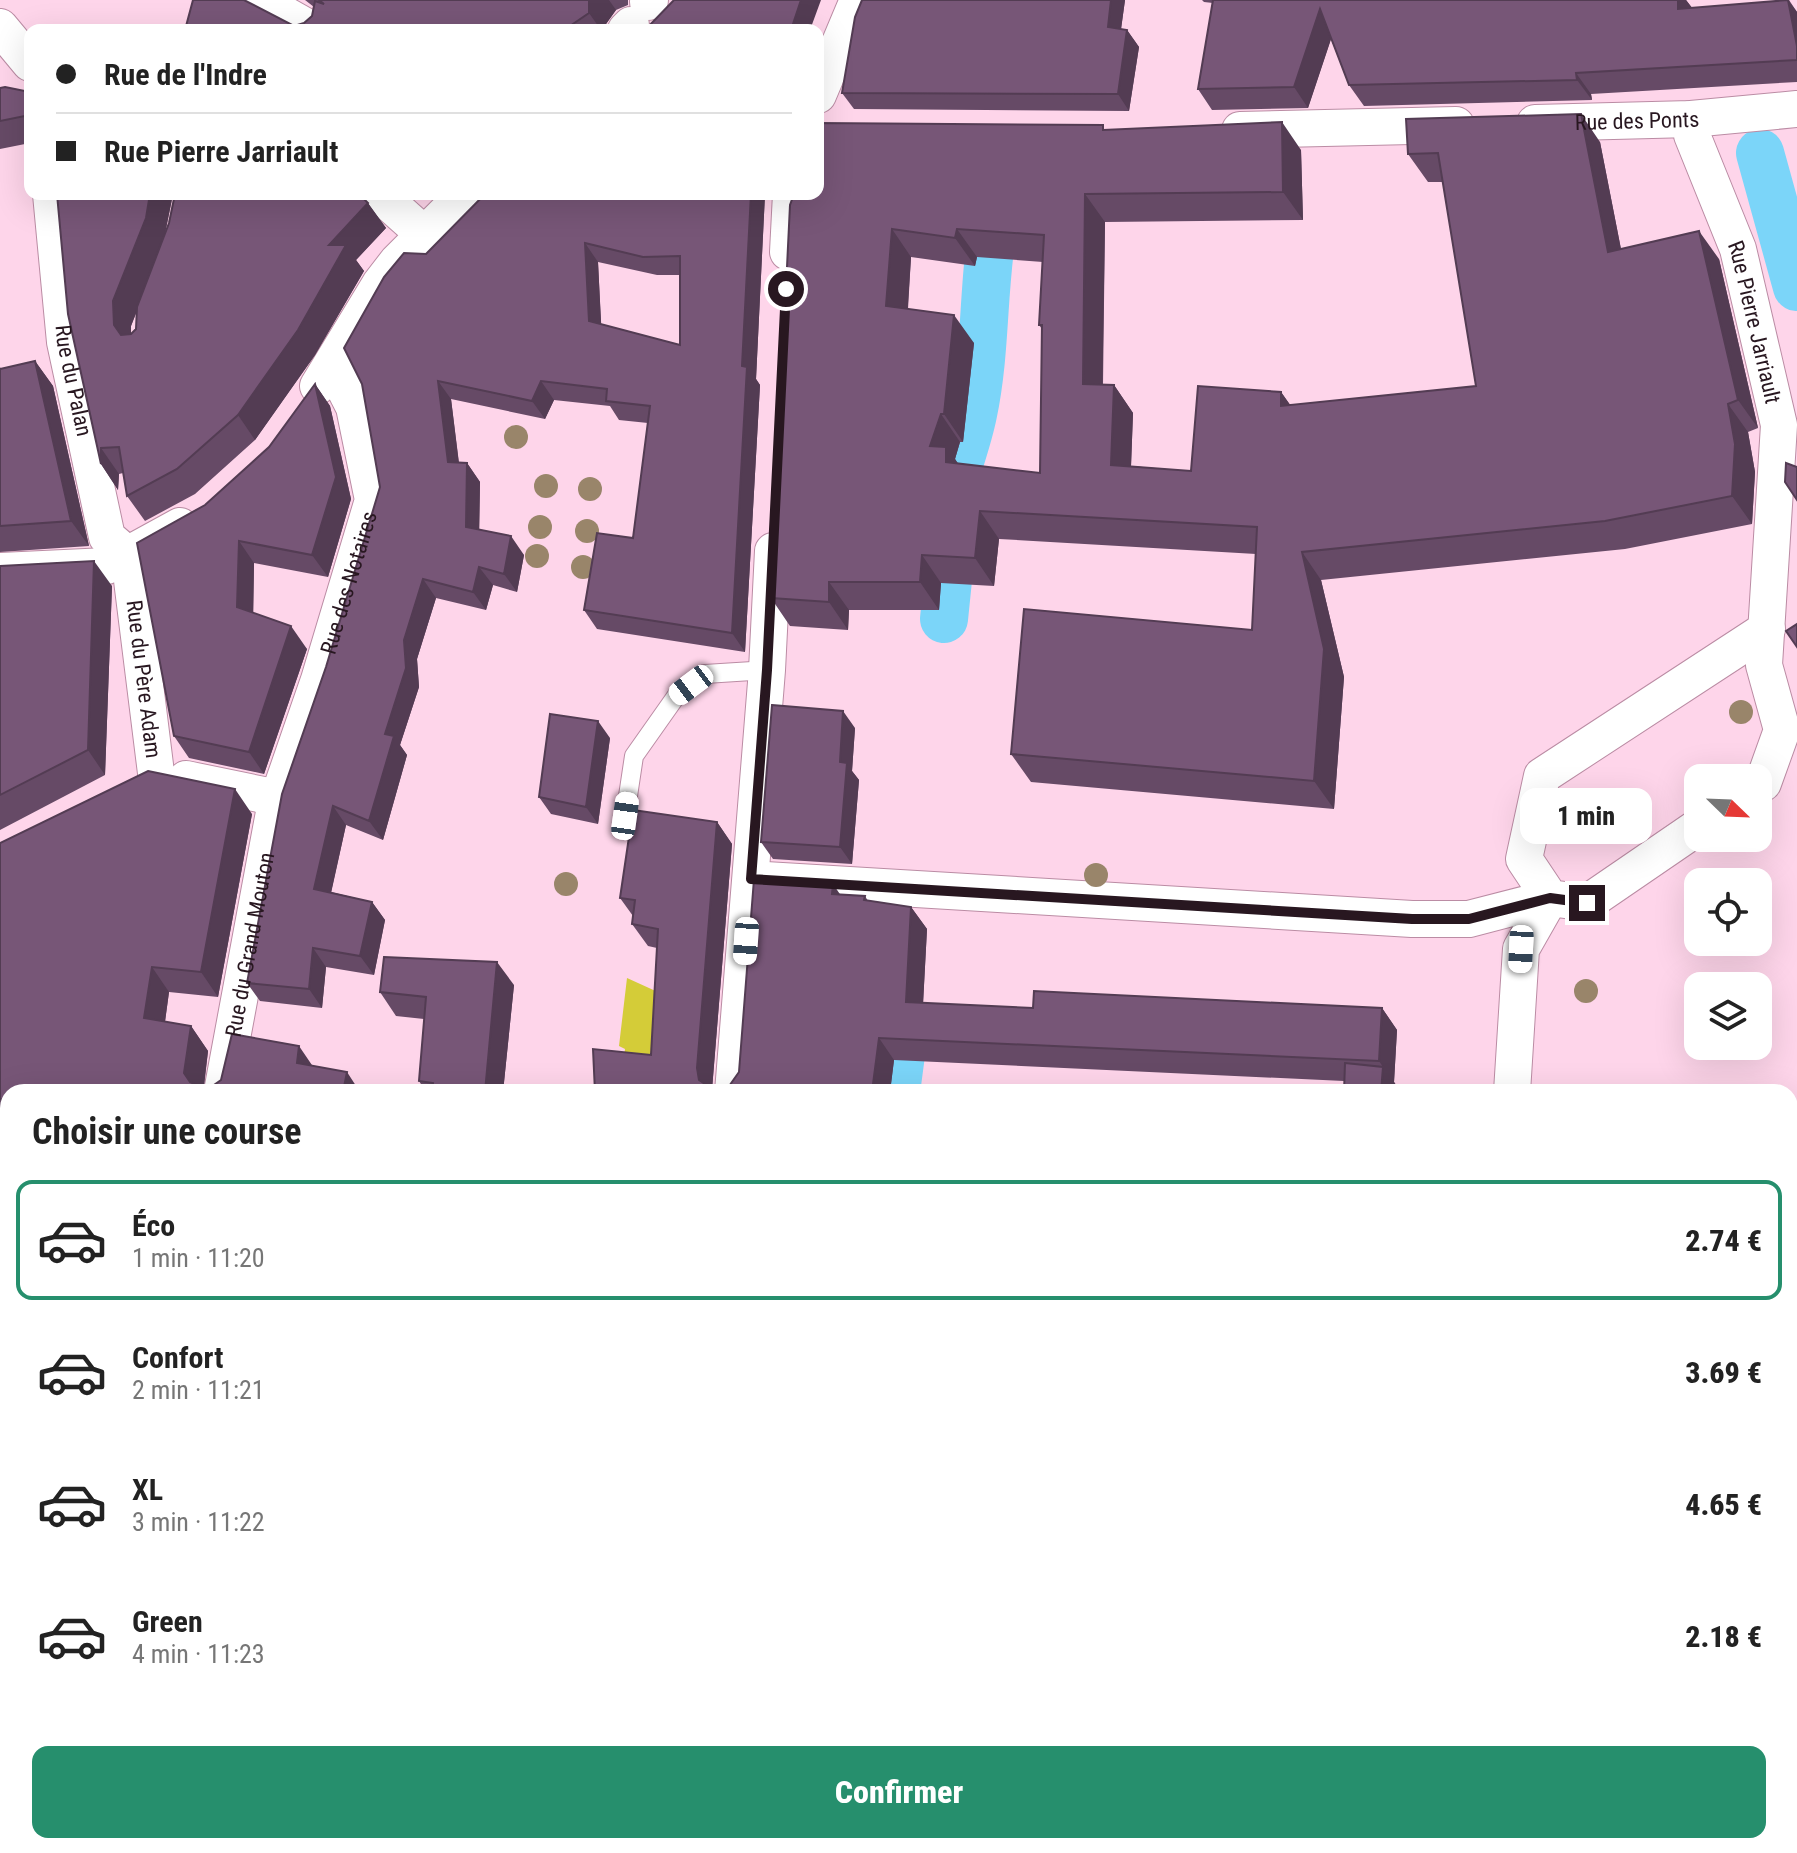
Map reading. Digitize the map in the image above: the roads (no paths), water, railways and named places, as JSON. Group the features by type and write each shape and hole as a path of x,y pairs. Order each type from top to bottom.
{"street":[{"path":"259,0 301,24"},
{"path":"824,81 858,0"},
{"path":"0,27 24,56"},
{"name":"Rue des Ponts","path":"1208,131 1691,119 1797,109"},
{"name":"Rue Pierre Jarriault","path":"1691,119 1692,135 1738,249 1779,425 1764,665 1782,730 1770,764"},
{"name":"Rue du Palan","path":"52,200 68,357 107,537 129,556"},
{"path":"386,200 425,235"},
{"path":"297,416 333,366 380,284 459,200"},
{"path":"786,289 791,200"},
{"name":"Rue des Notaires","path":"278,798 319,680 373,500 354,407 333,366"},
{"path":"0,571 107,566 207,511"},
{"path":"734,1084 767,670 775,512"},
{"name":"Rue du Père Adam","path":"129,556 142,781 278,798"},
{"path":"1550,898 1524,859 1542,776 1767,629"},
{"name":"Rue du Grand Mouton","path":"224,1084 278,798"},
{"path":"751,879 1412,919 1469,919 1550,898 1587,903 1684,837"},
{"path":"1513,1084 1521,949 1550,898"}],"lane":[{"path":"625,816 634,756 677,695 705,674 767,670"}],"waterway":[{"path":"1760,153 1797,287"},
{"path":"956,474 970,429 977,389 995,215"},
{"path":"944,619 951,550"},
{"path":"897,1084 905,1024"}]}
